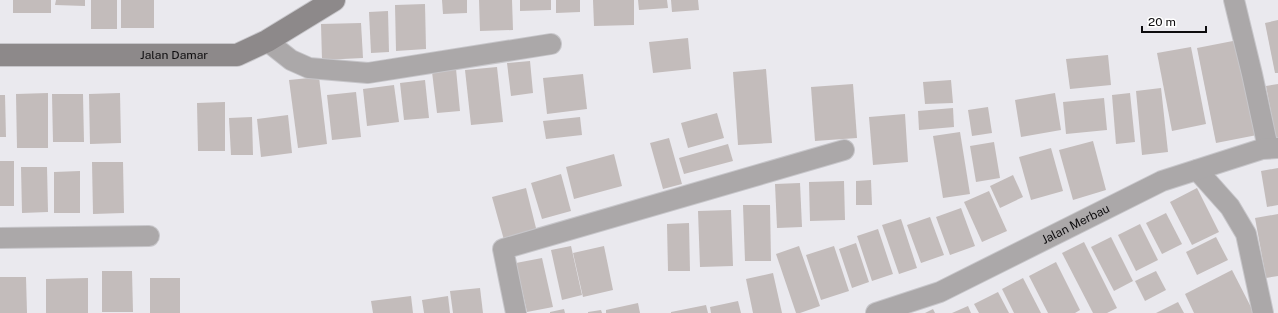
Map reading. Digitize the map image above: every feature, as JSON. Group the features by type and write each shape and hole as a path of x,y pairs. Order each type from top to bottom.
{"street":[{"name":"Jalan Damar","path":"0,55 237,55 267,41 334,0"},
{"path":"1234,0 1252,74 1273,148"},
{"path":"267,41 290,60 309,68 368,73 551,44"},
{"name":"Jalan Merbau","path":"876,313 940,292 1162,181 1262,149 1273,148"},
{"path":"516,313 503,249 844,150"},
{"path":"1197,170 1230,207 1246,234 1263,313"},
{"path":"0,238 149,236"}],"building":[{"path":"13,0 51,0 51,13 13,13"},
{"path":"56,0 85,0 85,6 55,5"},
{"path":"91,0 117,0 117,29 91,29"},
{"path":"121,0 154,0 154,28 121,28"},
{"path":"442,0 467,0 467,13 443,14"},
{"path":"479,0 512,0 513,30 480,31"},
{"path":"520,0 551,0 551,10 520,11"},
{"path":"556,0 580,0 580,12 556,13"},
{"path":"593,0 634,0 634,25 594,26"},
{"path":"638,0 667,0 668,8 639,10"},
{"path":"671,0 698,0 699,10 672,12"},
{"path":"425,4 426,49 396,51 395,5"},
{"path":"388,11 389,52 371,53 369,12"},
{"path":"1278,20 1278,73 1275,73 1265,23"},
{"path":"361,23 363,58 322,60 321,24"},
{"path":"688,38 691,69 653,73 649,42"},
{"path":"1238,40 1257,135 1216,143 1197,48"},
{"path":"1191,47 1206,124 1172,131 1157,53"},
{"path":"1108,55 1111,85 1070,89 1066,59"},
{"path":"530,61 533,93 511,96 507,63"},
{"path":"497,67 503,122 471,125 465,70"},
{"path":"456,69 460,111 437,113 432,72"},
{"path":"766,69 772,143 738,145 733,72"},
{"path":"583,74 587,109 547,114 543,78"},
{"path":"319,77 327,144 298,148 289,80"},
{"path":"425,80 429,118 404,120 400,83"},
{"path":"951,80 953,103 925,104 923,82"},
{"path":"853,84 857,138 815,141 811,87"},
{"path":"1278,84 1278,138 1276,138 1266,86"},
{"path":"394,85 399,122 367,126 363,89"},
{"path":"1161,88 1168,152 1142,155 1136,91"},
{"path":"356,92 361,137 332,140 327,95"},
{"path":"48,93 48,148 17,148 16,94"},
{"path":"120,93 121,143 90,144 89,94"},
{"path":"1055,93 1061,130 1021,137 1015,100"},
{"path":"1130,93 1135,142 1116,144 1112,95"},
{"path":"52,94 83,94 84,142 53,142"},
{"path":"0,95 5,95 6,137 0,137"},
{"path":"1104,98 1107,130 1066,134 1063,102"},
{"path":"225,102 225,151 198,151 197,103"},
{"path":"988,107 992,133 972,136 968,110"},
{"path":"953,108 954,127 919,130 918,111"},
{"path":"717,113 724,138 688,148 681,123"},
{"path":"905,114 908,162 873,165 869,117"},
{"path":"288,115 292,153 261,157 257,119"},
{"path":"252,117 253,155 231,155 229,118"},
{"path":"580,117 582,135 546,139 543,121"},
{"path":"960,132 970,194 943,198 933,136"},
{"path":"669,138 682,184 663,189 650,143"},
{"path":"1093,141 1106,190 1073,200 1059,150"},
{"path":"994,142 1000,178 976,182 970,146"},
{"path":"728,144 733,161 684,174 679,158"},
{"path":"1051,148 1063,191 1031,200 1019,157"},
{"path":"614,154 622,186 574,199 566,167"},
{"path":"0,161 14,161 14,206 0,206"},
{"path":"92,162 123,162 124,213 93,214"},
{"path":"21,167 47,167 48,212 22,213"},
{"path":"1278,168 1278,205 1267,207 1261,171"},
{"path":"80,171 80,213 54,213 54,172"},
{"path":"561,174 571,211 542,219 531,183"},
{"path":"1013,175 1023,197 1000,208 990,186"},
{"path":"871,180 872,205 856,205 856,181"},
{"path":"844,181 845,220 810,221 809,182"},
{"path":"800,183 802,227 777,228 775,184"},
{"path":"526,188 537,232 504,240 492,197"},
{"path":"1197,188 1219,232 1192,245 1170,202"},
{"path":"989,191 1007,231 982,242 964,202"},
{"path":"743,205 770,205 771,261 745,261"},
{"path":"961,208 975,246 950,255 936,217"},
{"path":"731,210 733,266 700,267 698,211"},
{"path":"1166,213 1182,244 1162,254 1146,223"},
{"path":"1278,214 1278,276 1266,278 1255,218"},
{"path":"930,217 944,255 921,263 907,225"},
{"path":"901,219 917,268 899,274 882,225"},
{"path":"689,223 690,271 668,271 667,224"},
{"path":"1140,224 1158,260 1136,271 1118,235"},
{"path":"878,229 893,274 872,281 857,236"},
{"path":"1111,237 1133,281 1114,291 1091,247"},
{"path":"1216,237 1228,260 1197,275 1186,252"},
{"path":"1084,242 1117,308 1107,313 1093,313 1062,253"},
{"path":"856,243 869,282 852,288 839,249"},
{"path":"571,246 582,295 562,300 551,250"},
{"path":"604,246 613,290 583,297 573,253"},
{"path":"799,246 820,306 796,313 776,254"},
{"path":"834,246 849,291 821,300 806,255"},
{"path":"542,258 553,307 527,312 516,263"},
{"path":"1056,262 1080,310 1075,313 1048,313 1029,276"},
{"path":"1232,270 1254,313 1194,313 1185,294"},
{"path":"102,271 132,271 133,312 102,312"},
{"path":"1156,271 1166,290 1145,301 1135,281"},
{"path":"773,273 782,313 753,313 746,279"},
{"path":"0,277 26,277 27,313 0,313"},
{"path":"88,278 88,313 46,313 46,279"},
{"path":"150,278 180,278 180,313 150,313"},
{"path":"1023,278 1041,313 1014,313 1002,289"},
{"path":"480,288 483,313 453,313 450,291"},
{"path":"998,292 1009,313 979,313 974,304"},
{"path":"411,296 413,313 373,313 371,301"},
{"path":"448,296 450,313 424,313 422,300"},
{"path":"738,301 741,313 711,313 710,307"},
{"path":"1178,302 1184,313 1156,313"},
{"path":"638,303 640,313 606,313 606,310"},
{"path":"706,305 708,313 671,313 671,312"},
{"path":"968,306 971,313 952,313"},
{"path":"564,309 565,313 550,313 550,312"},
{"path":"933,309 935,313 925,313"},
{"path":"601,310 602,313 588,313 588,312"}]}
